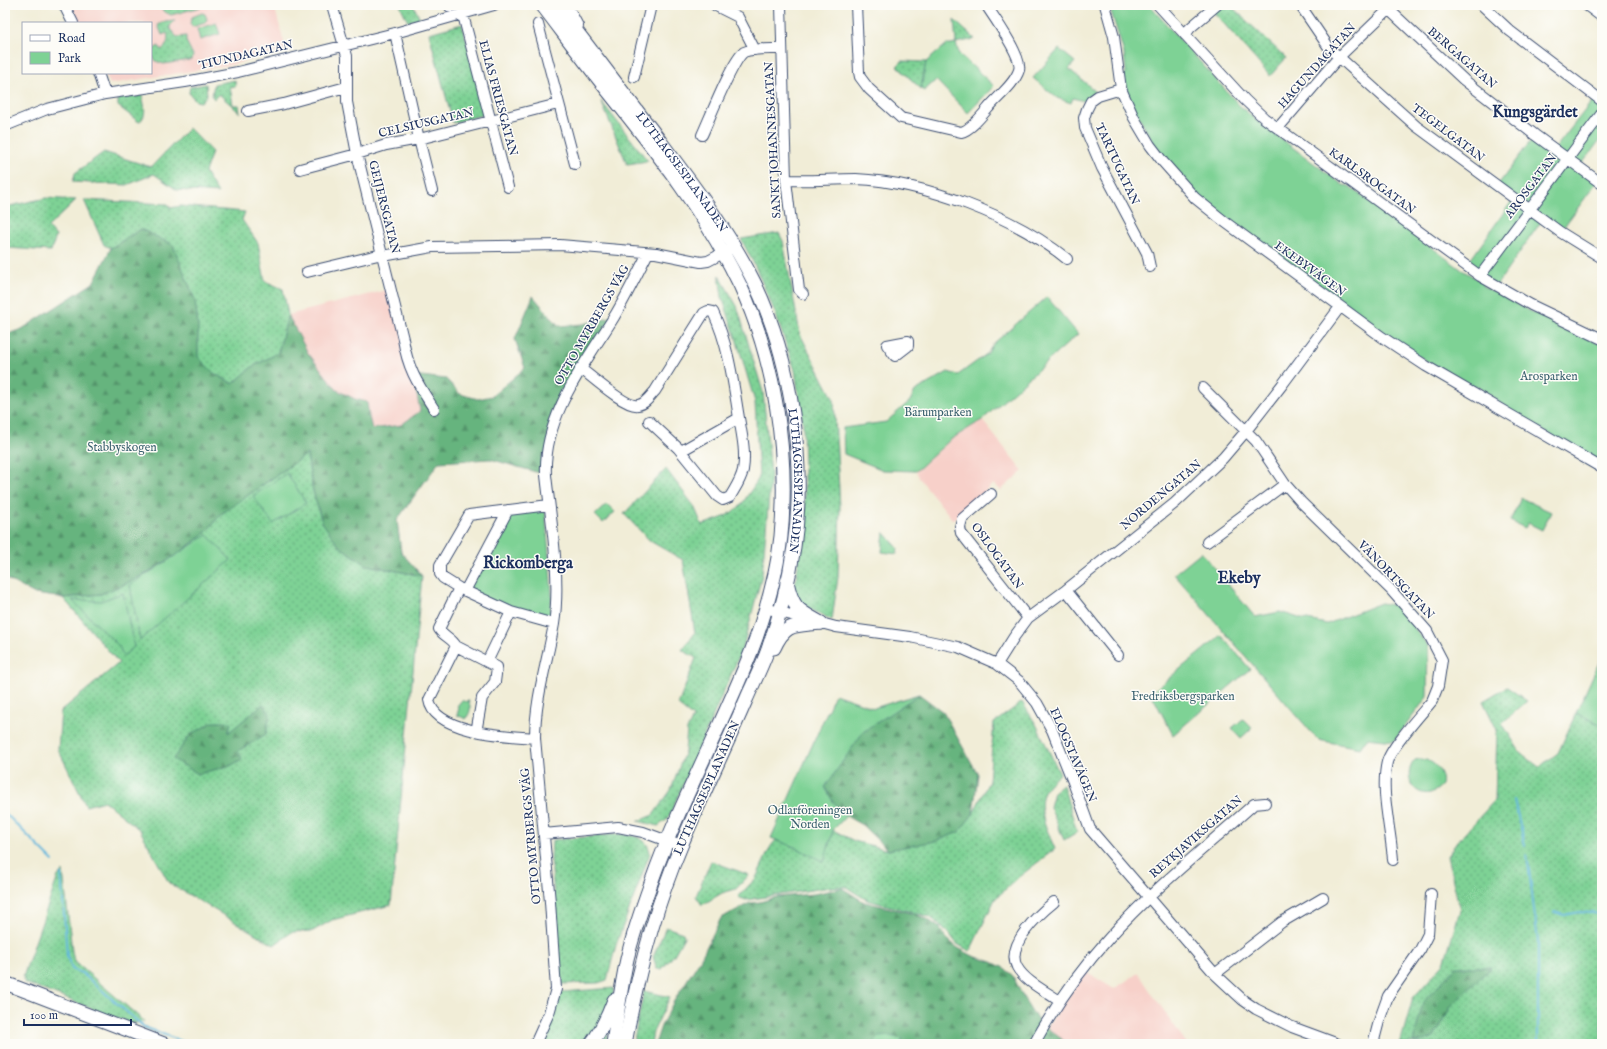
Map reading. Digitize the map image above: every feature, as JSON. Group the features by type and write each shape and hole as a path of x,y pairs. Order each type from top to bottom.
{"main road":[{"name":"LUTHAGSESPLANADEN","path":"542,5 659,156 700,215 755,286 771,326 785,368 797,446 797,498 794,546 779,612 767,653 681,846 662,895 646,945 625,1044"},
{"name":"LUTHAGSESPLANADEN","path":"556,5 696,188 728,250 759,334 770,370 781,446 783,498 781,537 766,608 742,674 667,841 651,884 627,962 613,1044"},
{"path":"787,580 792,598 797,608 821,623"},
{"path":"739,715 752,696 779,636 785,629 793,626 821,623"},
{"path":"591,1044 598,1035 608,1016 627,962"},
{"path":"5,983 164,1044"},
{"path":"5,990 147,1044"}],"street":[{"path":"64,5 72,22"},
{"name":"GEIJERSGATAN","path":"332,5 347,56 347,102 357,154 401,321 406,358 434,409"},
{"name":"TIUNDAGATAN","path":"5,126 47,109 104,94 185,82 236,72 395,33 494,5"},
{"path":"567,5 588,46"},
{"path":"634,77 651,5"},
{"name":"SANKT JOHANNESGATAN","path":"781,5 781,48 786,180 799,290 803,294"},
{"path":"856,5 859,72 860,77 869,89 901,118 961,132 964,132 976,121 1006,88 1018,73 1020,68 1018,56 986,5"},
{"name":"EKEBYVÄGEN","path":"1105,5 1114,37 1121,89 1134,118 1150,145 1178,180 1195,198 1340,307 1426,366 1602,468"},
{"name":"KARLSROGATAN","path":"1158,5 1245,100 1264,118 1480,276 1531,305 1602,339"},
{"path":"1185,35 1190,28 1217,5"},
{"name":"TEGELGATAN","path":"1300,5 1330,49 1416,126 1560,232 1602,258"},
{"path":"1482,5 1510,31 1602,101"},
{"path":"1586,5 1602,17"},
{"path":"716,6 738,17 755,50"},
{"name":"HAGUNDAGATAN","path":"1278,128 1339,57 1389,6"},
{"name":"BERGAGATAN","path":"1389,6 1464,80 1567,160 1602,184"},
{"name":"ELIAS FRIESGATAN","path":"463,15 508,187"},
{"path":"538,24 575,164"},
{"path":"395,33 432,191"},
{"path":"702,135 735,63 744,52 781,48"},
{"path":"98,74 104,94"},
{"path":"248,111 284,104 346,87"},
{"name":"TARTUGATAN","path":"1121,89 1098,96 1091,101 1086,112 1084,128 1102,168 1147,253 1150,267"},
{"name":"CELSIUSGATAN","path":"300,169 386,145 419,139 558,104"},
{"name":"AROSGATAN","path":"1480,276 1602,113"},
{"path":"786,180 857,179 893,183 935,193 1021,228 1067,260"},
{"path":"307,272 378,255 383,256 432,247 560,246 648,252 701,262 708,261 728,250"},
{"name":"OTTO MYRBERGS VÄG","path":"535,1044 549,1014 556,989 535,738 535,716 554,624 556,596 545,460 549,438 556,418 580,368 614,316 648,252"},
{"name":"NORDENGATAN","path":"997,664 1028,618 1066,590 1197,484 1246,431 1340,307"},
{"path":"580,368 630,405 637,406 645,403 655,391 704,312 713,312 723,336 733,376 743,438 743,471 741,478 730,497 723,500 717,496 681,451 649,421"},
{"name":"VÄNORTSGATAN","path":"1203,388 1246,431 1268,457 1285,484 1301,502 1391,590 1427,631 1442,660 1438,686 1432,700 1395,748 1387,761 1385,784 1393,860"},
{"path":"681,451 739,418"},
{"path":"1207,542 1285,484"},
{"name":"OSLOGATAN","path":"991,494 962,519 960,527 961,532 1028,618"},
{"path":"549,505 469,515 440,565 440,574 443,578 462,589 511,612 554,624"},
{"path":"475,730 477,728 482,698 495,682 497,667 456,646 453,640 438,629 508,510"},
{"path":"1066,590 1118,655"},
{"name":"FLOGSTAVÄGEN","path":"766,608 821,623 947,644 997,664 1019,682 1037,703 1052,730 1090,829 1148,899 1215,974 1243,1000 1256,1009 1292,1027 1338,1044"},
{"path":"487,662 511,612"},
{"path":"456,646 429,700 430,708 438,716 462,728 502,736 535,738"},
{"name":"REYKJAVIKSGATAN","path":"1148,899 1156,890 1254,804 1266,803"},
{"path":"544,834 618,827 643,832 681,846"},
{"path":"1373,1044 1388,996 1420,950 1428,934 1431,894"},
{"path":"1215,974 1282,922 1324,898"},
{"path":"1034,1044 1062,996 1083,969 1109,938 1148,899"},
{"path":"1054,902 1027,928 1017,947 1014,958 1017,968 1027,978 1055,998"}],"shaded area":[{"path":"70,5 274,5 286,50 231,65 110,84 105,74 152,74 152,22 78,22"},
{"path":"391,289 420,411 401,425 371,429 367,402 355,399 337,390 308,353 288,315"},
{"path":"982,420 1023,471 1001,490 993,484 953,520 920,479 916,471 950,440"},
{"path":"1085,971 1114,989 1138,973 1187,1044 1068,1044 1047,1027"}],"green space":[{"path":"159,5 201,5 201,7 171,15 163,11"},
{"path":"400,5 413,5 420,18 408,22"},
{"name":"Arosparken","path":"1109,5 1149,5 1239,105 1256,120 1343,185 1349,186 1462,270 1484,283 1483,286 1528,310 1602,345 1602,464 1517,416 1480,388 1460,383 1385,334 1228,219 1198,195 1153,143 1130,101 1124,79 1126,71 1124,53"},
{"path":"1217,5 1230,5 1286,58 1270,76 1211,9"},
{"path":"202,13 205,14 207,19 205,23 192,27 190,23 192,17"},
{"path":"954,20 975,39 956,43"},
{"path":"175,21 170,26 170,29 177,37 186,36 186,41 193,55 192,59 164,64 154,60 152,56 152,50 159,46 161,50 166,45 168,40 167,33 162,35 158,25 164,22"},
{"path":"216,23 220,34 200,40 197,29"},
{"path":"462,24 486,114 453,123 429,33"},
{"path":"956,43 959,54 994,86 968,113 936,80 924,91 921,89 926,62 946,45"},
{"path":"1059,49 1075,62 1069,69 1095,91 1084,101 1073,98 1071,103 1057,98 1033,78"},
{"path":"902,61 926,62 921,89 897,66"},
{"path":"235,80 236,86 230,87 233,105 239,105 240,113 219,94 214,99 212,96 214,84"},
{"path":"206,84 207,95 201,102 196,101 189,93 190,87"},
{"path":"142,95 144,117 139,122 118,106 118,99"},
{"path":"1596,96 1602,101 1602,137 1579,168 1597,182 1560,232 1543,219 1496,286 1466,266 1514,198 1497,186 1535,135 1554,150"},
{"path":"601,101 648,161 627,164"},
{"path":"189,128 212,152 205,172 218,193 177,190 154,174 127,185 73,182 75,173 104,152 151,167"},
{"path":"46,198 76,200 48,227 56,236 51,251 8,248 5,245 5,207"},
{"path":"84,200 168,204 170,208 181,206 245,212 242,220 258,243 265,281 283,289 288,315 278,353 252,367 233,384 215,374 198,357 141,229 111,248 104,245"},
{"name":"Stabbyskogen","path":"141,229 173,245 195,300 198,326 198,357 215,374 233,384 252,367 278,353 288,315 308,353 337,390 355,399 367,402 372,429 401,425 420,411 413,375 446,379 460,394 478,399 492,396 525,368 515,339 533,296 559,326 583,324 614,316 556,418 546,475 490,459 439,462 397,520 401,552 422,576 367,565 339,546 322,522 313,491 307,454 221,514 206,532 178,554 147,573 101,594 63,598 35,594 5,578 5,335 22,329 93,283 111,248"},
{"path":"779,233 783,241 800,334 834,400 840,507 838,577 832,620 802,605 794,590 805,525 803,425 795,370 774,310 755,266 741,239"},
{"path":"719,275 737,306 763,392 771,474 762,575 743,647 668,819 658,826 638,821 653,815 671,790 685,751 687,730 693,717 678,705 696,658 682,650 695,633 683,560 650,541 624,514 666,469 694,506 702,525 724,517 740,507 759,478 755,402 722,297"},
{"name":"Bärumparken","path":"1047,297 1078,334 982,420 950,440 916,471 883,470 844,454 843,428 886,422 910,401 915,391 948,372 958,375 988,353 993,344"},
{"path":"307,454 313,491 322,522 367,565 422,576 391,905 332,920 313,931 292,932 274,945 169,883 140,830 104,801 86,806 58,749 61,711 119,663 63,598 101,594 143,575 178,554 206,532 221,514"},
{"path":"287,473 306,503 273,524 253,496"},
{"path":"1521,498 1551,512 1542,530 1528,523 1525,528 1510,521"},
{"path":"607,504 615,512 603,523 595,515"},
{"path":"545,505 552,595 549,623 465,591 508,510"},
{"path":"884,532 898,548 897,554 882,552"},
{"path":"207,535 231,560 140,640 130,585"},
{"path":"1201,552 1255,617 1280,612 1302,619 1327,624 1381,603 1398,606 1428,646 1427,697 1394,741 1367,738 1360,748 1318,740 1174,574"},
{"path":"123,593 134,647 123,656 119,646 72,600 101,601"},
{"name":"Fredriksbergsparken","path":"1221,635 1250,669 1173,735 1151,693"},
{"path":"1602,656 1602,725 1576,713"},
{"path":"1507,687 1527,701 1502,723 1520,752 1539,767 1558,753 1576,713 1602,725 1602,1044 1400,1044 1413,998 1444,963 1460,910 1447,856 1457,842 1495,800 1497,730 1483,701"},
{"name":"Odlarföreningen Norden","path":"835,694 874,708 919,694 863,732 825,787 833,802 846,816 833,830 824,862 797,848 771,838"},
{"path":"919,694 943,712 978,774 973,814 959,832 936,841 888,850 862,825 846,816 833,802 824,787 863,732"},
{"path":"462,700 465,702 468,700 470,706 466,719 457,715 459,708 457,706"},
{"path":"1022,702 1036,724 1060,774 1046,788 1041,803 1043,819 1055,849 1020,876 995,899 970,951 957,944 948,932 930,917 867,900 846,887 831,887 746,900 738,897 756,878 771,846 776,840 824,861 833,830 854,841 888,850 973,814 989,781 994,723"},
{"path":"263,704 270,714 266,734 238,751 242,759 232,765 198,774 173,759 190,735 213,722 231,722 228,733"},
{"path":"1243,719 1252,728 1241,738 1232,728"},
{"path":"1420,759 1429,761 1437,767 1442,775 1442,785 1434,791 1427,793 1420,792 1411,782 1409,775 1410,767 1415,760"},
{"path":"1063,785 1077,832 1064,840 1050,807 1054,792"},
{"path":"620,834 635,836 643,840 646,843 650,853 616,945 607,980 598,983 561,984 551,858 552,840"},
{"path":"711,861 749,875 736,889 722,893 702,905 696,896"},
{"path":"63,871 74,961 144,1021 132,1024 25,983 23,977 58,876"},
{"path":"842,888 864,902 915,914 927,919 940,928 946,938 958,948 973,956 992,962 1006,969 1013,976 1023,997 1038,1021 1068,1044 655,1044 661,1026 674,1001 700,960 721,918 750,903 777,897 814,894"},
{"path":"666,927 683,933 684,937 674,955 662,969 657,969 653,957"},
{"path":"1456,967 1491,967 1451,1006 1434,1038 1413,1043 1423,1002"},
{"path":"614,988 606,1044 541,1044 554,1016 561,992"},
{"path":"644,991 670,997 653,1032 651,1044 633,1044"},
{"path":"890,1036 903,1039 900,1044 873,1044 879,1037"}],"waterway":[{"path":"1514,800 1525,845"},
{"path":"5,813 53,861"},
{"path":"1527,855 1538,941 1538,1044"},
{"path":"61,874 67,956 72,969 82,973 144,1027 189,1044"},
{"path":"1554,912 1564,915 1580,912 1602,914"}],"district":[{"name":"Kungsgärdet","path":"1535,113"},
{"name":"Rickomberga","path":"528,564"},
{"name":"Ekeby","path":"1239,579"}]}
